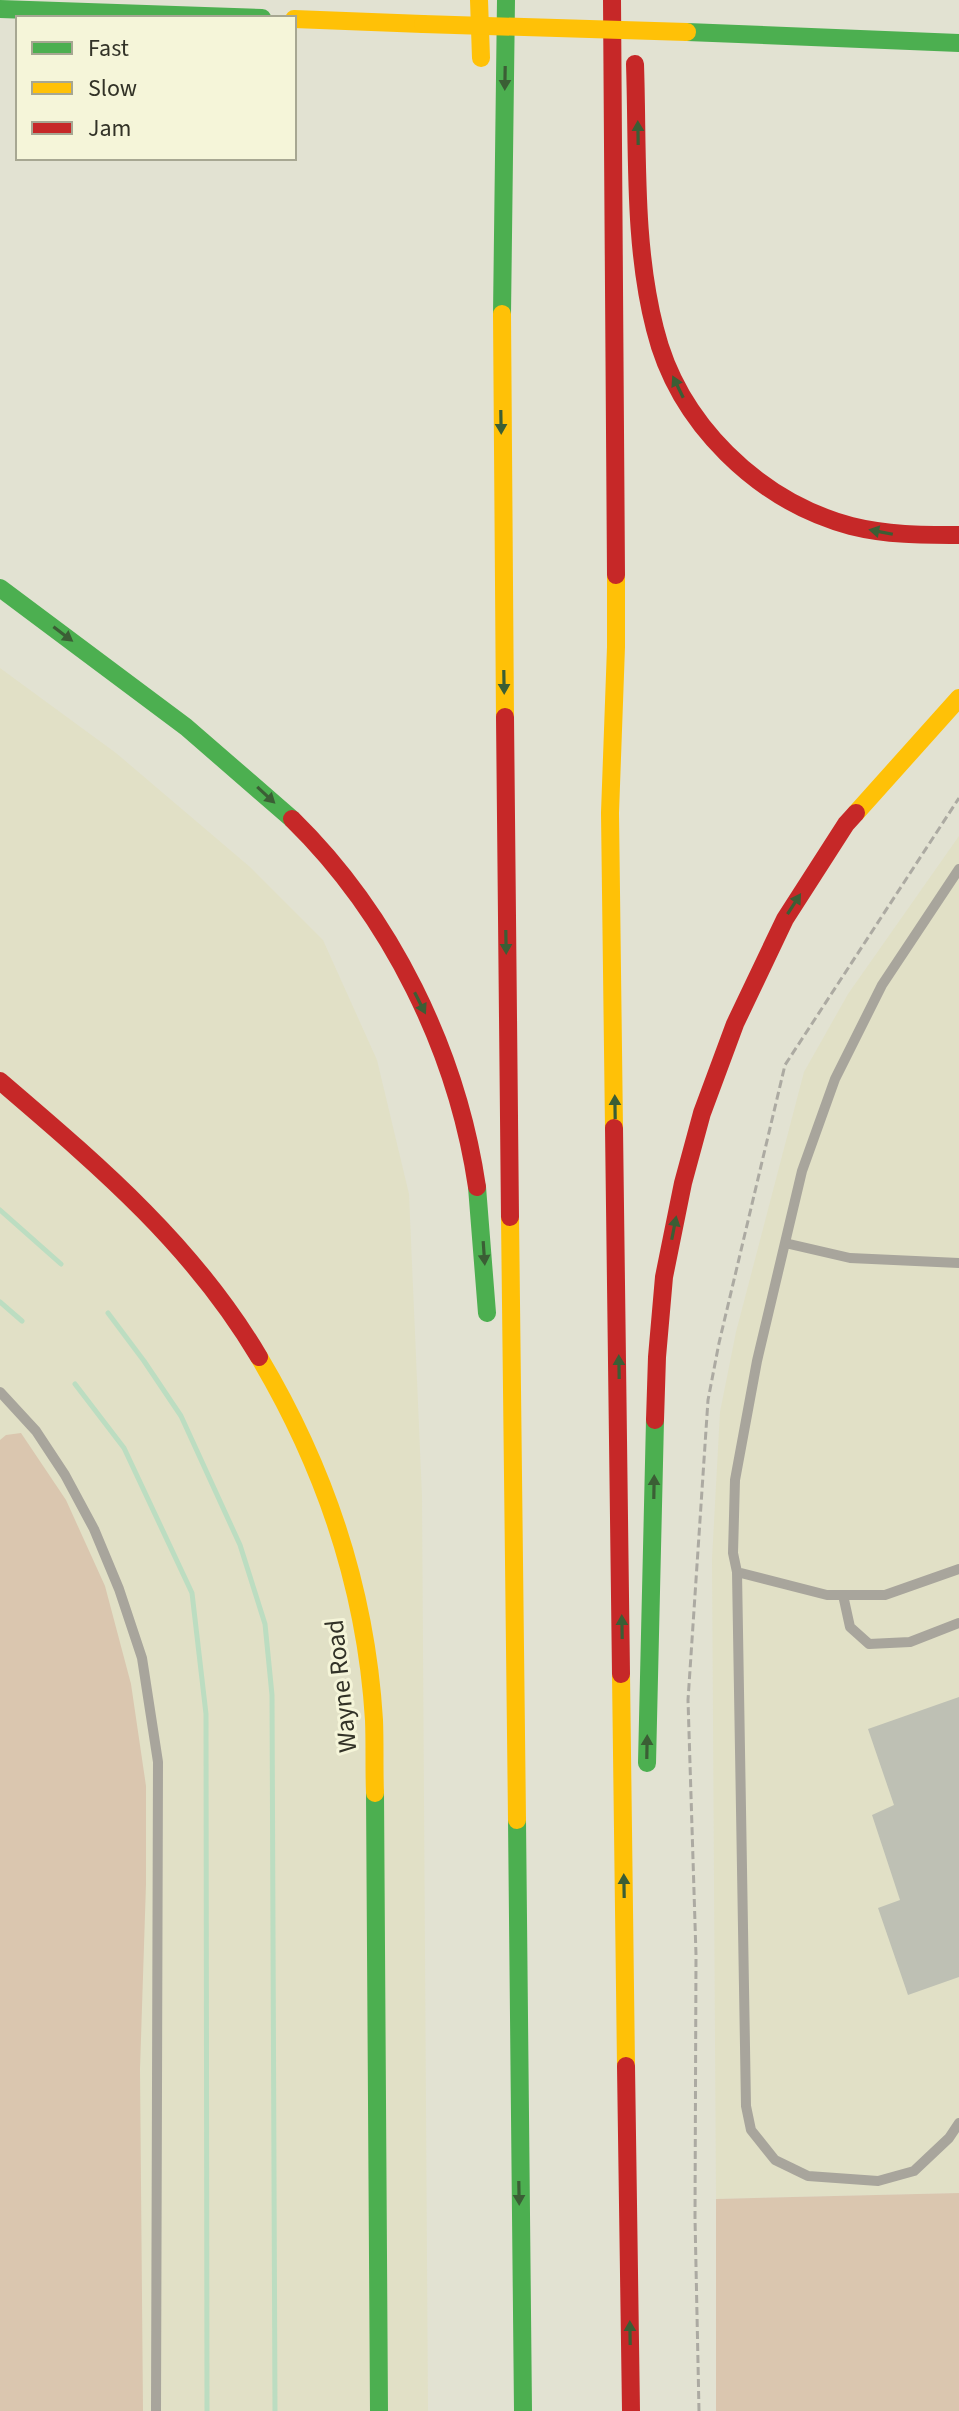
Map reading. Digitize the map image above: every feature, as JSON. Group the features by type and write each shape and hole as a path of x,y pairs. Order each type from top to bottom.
{"main road":[{"path":"479,0 481,76"},
{"path":"506,0 501,387 523,2411"},
{"path":"612,0 616,647 610,813 631,2411"},
{"path":"0,9 204,16"},
{"path":"633,15 641,255 655,331 679,392 711,437 751,475 808,511 851,526 900,535 959,535"},
{"path":"296,19 959,43"},
{"path":"485,212 501,387"},
{"path":"0,588 170,714 246,776 304,831 352,886 393,948 435,1033 464,1123 481,1215 488,1335"},
{"path":"646,1788 657,1357 664,1277 683,1183 702,1113 735,1024 785,919 846,824 959,698"},
{"name":"Wayne Road","path":"0,1081 128,1193 207,1281 251,1342 295,1421 314,1461 343,1545 364,1632 374,1721 379,2411"},
{"path":"627,2104 642,1883"},
{"path":"499,1894 518,2116"}],"lane":[{"path":"958,871 882,985 835,1079 802,1171 757,1361 735,1480 733,1553 737,1572 746,2106 751,2130 775,2160 808,2176 878,2181 914,2171 949,2138 959,2123"},
{"path":"785,1243 850,1258 959,1263"},
{"path":"0,1392 36,1431 65,1475 94,1529 119,1589 142,1658 147,1688 158,1762 156,2411"},
{"path":"737,1572 827,1595 885,1595 959,1569"},
{"path":"843,1595 850,1627 869,1644 910,1642 959,1623"}],"shaded area":[{"path":"0,668 116,753 250,867 323,940 377,1060 409,1194 422,1496 428,2411 0,2411"},
{"path":"959,836 959,2193 716,2199 712,1559 720,1412 736,1332 804,1072 848,994"},
{"path":"21,1433 66,1500 105,1586 131,1684 146,1786 140,2069 143,2411 0,2411 0,1440 6,1435"},
{"path":"959,2193 959,2411 716,2411 716,2199"}],"building":[{"path":"959,1697 959,1977 908,1995 878,1908 900,1900 872,1815 894,1805 868,1729"}],"waterway":[{"path":"0,1210 61,1264"},
{"path":"0,1302 22,1321"},
{"path":"108,1313 181,1416 240,1545 265,1624 272,1695 275,2411"},
{"path":"75,1384 124,1448 192,1593 206,1714 207,2411"}],"traffic: fast":[{"path":"502,314 506,0"},
{"path":"0,9 204,16"},
{"path":"687,32 959,43"},
{"path":"0,588 186,727 292,819"},
{"path":"477,1187 487,1313"},
{"path":"647,1763 655,1420"},
{"path":"375,1793 379,2411"},
{"path":"517,1820 523,2411"}],"traffic: slow":[{"path":"479,0 481,58"},
{"path":"296,19 423,24"},
{"path":"423,24 687,32"},
{"path":"502,314 505,717"},
{"path":"614,1128 610,813 616,575"},
{"path":"856,813 959,698"},
{"path":"510,1217 517,1820"},
{"path":"259,1357 304,1442 352,1577 369,1672 374,1720 375,1793"},
{"path":"621,1674 626,2066"}],"traffic: jam":[{"path":"612,0 616,575"},
{"path":"635,64 643,264 655,329 666,363 682,396 727,453 784,498 851,526 918,535 959,535"},
{"path":"505,717 510,1217"},
{"path":"655,1420 664,1277 683,1183 702,1113 735,1024 785,919 856,813"},
{"path":"292,819 328,857 360,898 414,988 454,1086 477,1187"},
{"path":"0,1081 107,1175 173,1242 233,1316 259,1357"},
{"path":"614,1128 621,1674"},
{"path":"626,2066 631,2411"}]}
